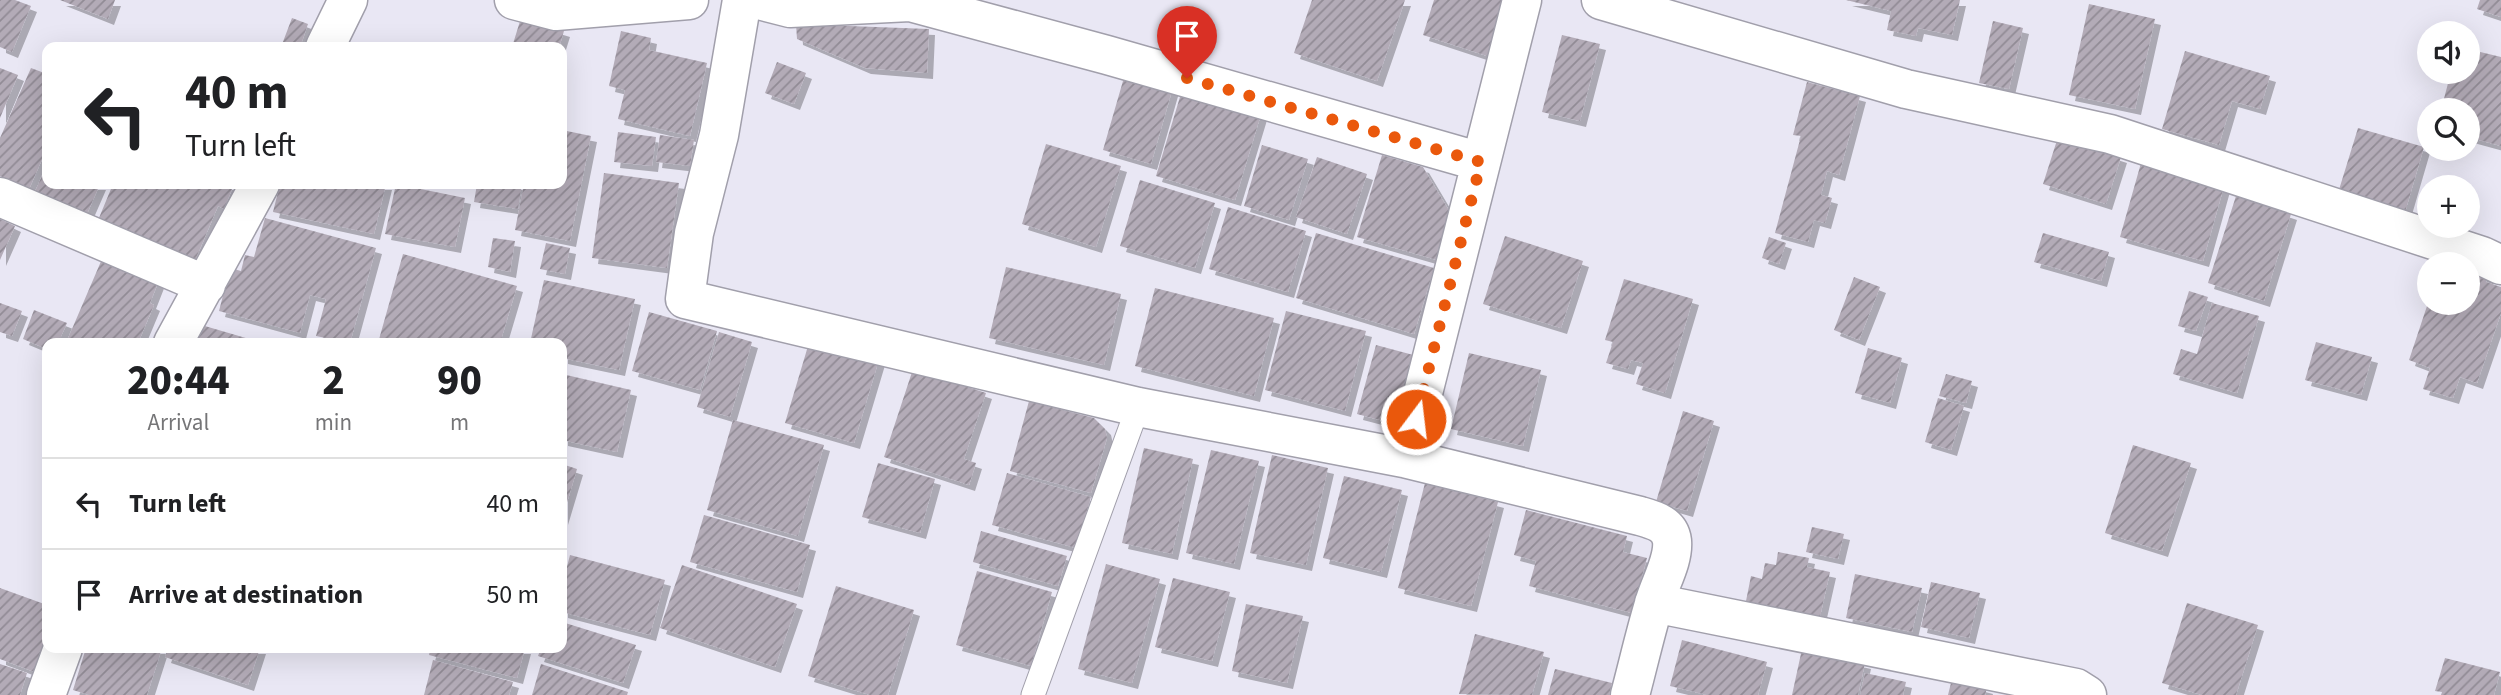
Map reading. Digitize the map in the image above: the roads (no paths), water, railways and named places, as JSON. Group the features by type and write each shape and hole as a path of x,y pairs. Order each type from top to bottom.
{"street":[{"path":"327,42 348,0"},
{"path":"514,0 556,11 690,0"},
{"path":"742,0 719,135 694,233 685,299 1138,407 1404,458 1660,522 1672,540 1670,555 1654,603 1630,695"},
{"path":"759,0 790,8 910,2 1107,55 1481,162"},
{"path":"1404,458 1421,401 1522,0"},
{"path":"1601,0 1906,89 2109,134 2482,256 2501,265"},
{"path":"176,338 257,189"},
{"path":"0,197 206,285"},
{"path":"1654,603 2076,688 2087,695"},
{"path":"46,695 61,653"}],"lane":[{"path":"1033,695 1138,407"}]}
